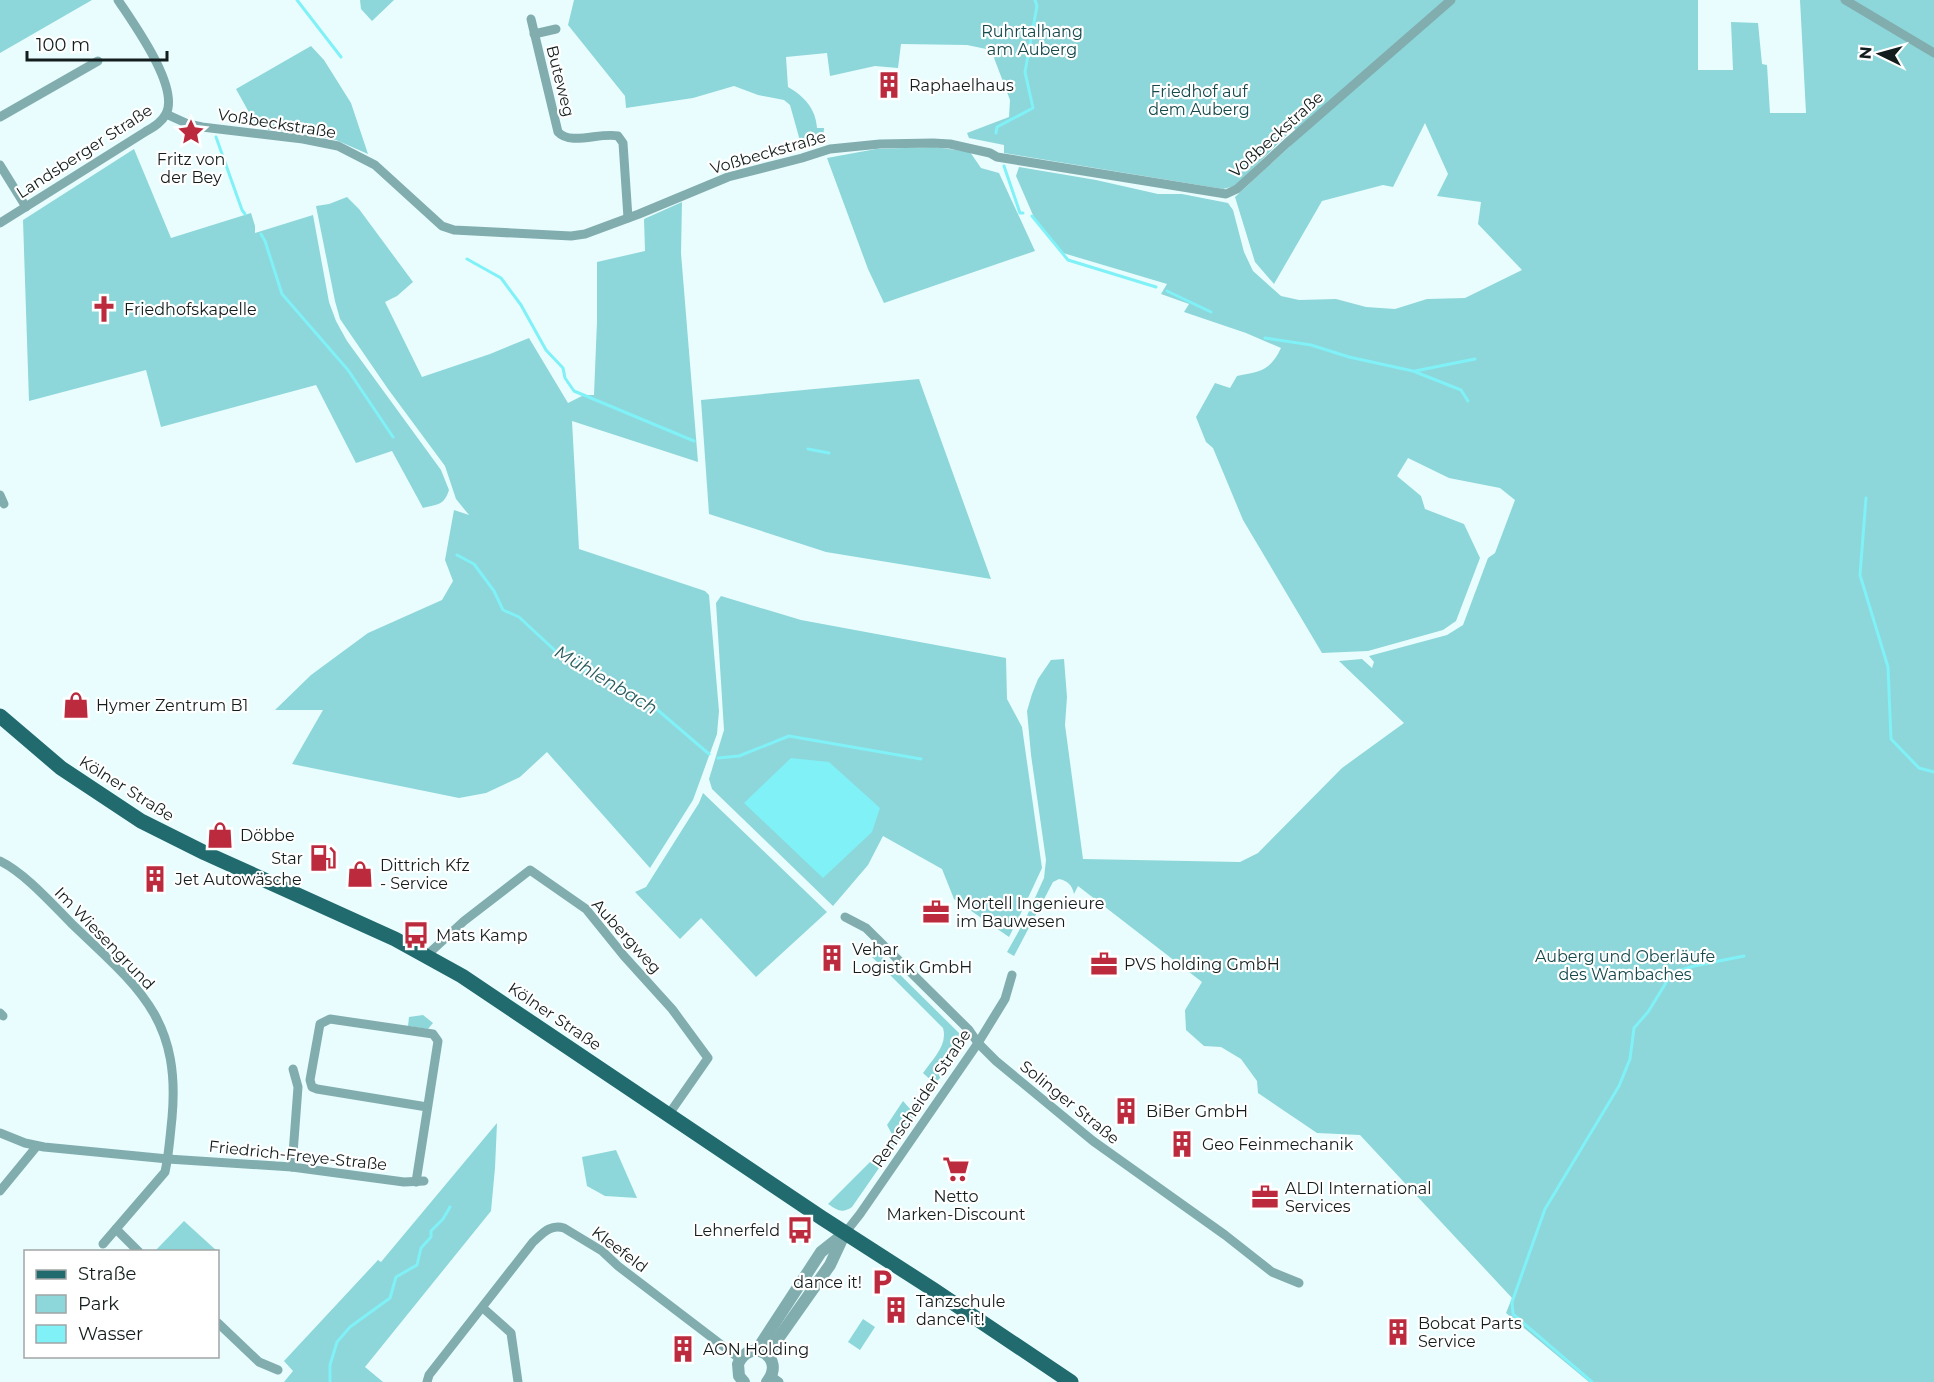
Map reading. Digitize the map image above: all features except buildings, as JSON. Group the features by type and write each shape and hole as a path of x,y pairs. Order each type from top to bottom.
{"main road":[{"name":"Kölner Straße","path":"0,716 61,768 141,821 205,853 388,936 462,976 1071,1382"}],"street":[{"name":"Landsberger Straße","path":"0,223 159,123 166,114 170,102 166,85 155,60 118,0"},
{"name":"Voßbeckstraße","path":"166,114 188,124 202,127 303,139 338,146 375,165 441,226 454,230 571,236 585,234 728,177 830,149 880,144 950,144 990,153 997,157 1226,194 1237,189 1451,0"},
{"path":"1845,0 1934,53"},
{"name":"Buteweg","path":"531,19 558,132 570,139 610,134 618,136 623,143 628,218"},
{"name":"Buteweg","path":"534,34 556,29"},
{"path":"0,117 98,61"},
{"path":"0,165 26,207"},
{"name":"Im Wiesengrund","path":"0,861 7,864 34,887 131,981 150,1005 163,1030 170,1052 173,1075 168,1159"},
{"name":"Aubergweg","path":"426,956 464,921 530,870 586,909 624,956 672,1009 708,1058 669,1114"},
{"name":"Solinger Straße","path":"845,917 866,928 969,1030 996,1061 1093,1141 1219,1230 1272,1272 1299,1283"},
{"name":"Remscheider Straße","path":"845,1233 978,1043 1005,999 1012,975"},
{"path":"330,1019 433,1034 438,1041 427,1107 312,1087 310,1080 314,1052 318,1027 322,1021 330,1019"},
{"path":"292,1069 298,1087 292,1167"},
{"name":"Friedrich-Freye-Straße","path":"0,1133 37,1146 168,1159 292,1167 404,1182 420,1181 427,1107"},
{"path":"0,1191 37,1146"},
{"path":"103,1244 159,1180 165,1172 168,1159"},
{"name":"Kleefeld","path":"427,1382 429,1375 533,1242 550,1227 557,1226 602,1251 618,1266 740,1359"},
{"path":"116,1229 138,1250"},
{"path":"762,1353 821,1252 845,1233"},
{"path":"483,1308 511,1333 518,1382"},
{"path":"219,1324 259,1362 278,1370"},
{"path":"739,1380 740,1359 746,1353 762,1353 773,1365 773,1380"}],"green space":[{"path":"0,0 92,0 0,53"},
{"path":"360,0 394,0 372,21 361,9"},
{"path":"574,0 1698,0 1698,70 1733,70 1731,22 1758,23 1762,64 1767,65 1770,113 1806,113 1800,0 1934,0 1934,1382 1589,1382 1506,1313 1512,1298 1360,1135 1317,1133 1258,1093 1257,1081 1241,1059 1221,1047 1204,1046 1186,1030 1185,1010 1202,982 1078,886 1074,894 1071,886 1065,881 1059,879 1053,882 1014,956 1007,952 1044,878 1046,860 1027,711 1038,679 1051,660 1064,659 1067,697 1065,725 1083,859 1240,862 1258,853 1342,768 1404,723 1339,661 1362,659 1372,668 1374,662 1369,656 1447,635 1463,625 1488,558 1495,553 1515,500 1500,488 1449,478 1408,458 1397,476 1421,496 1425,509 1464,524 1480,558 1456,621 1443,630 1368,651 1322,653 1243,520 1213,448 1206,442 1196,417 1215,383 1230,388 1237,376 1268,366 1281,348 1246,333 1184,312 1189,304 1161,294 1167,284 1063,253 1036,222 1016,176 1019,167 1096,180 1158,194 1182,194 1228,203 1233,210 1244,252 1253,271 1281,296 1299,300 1336,299 1366,307 1395,309 1427,299 1465,298 1522,270 1478,224 1481,202 1437,196 1448,174 1425,123 1393,187 1383,185 1322,201 1274,284 1255,262 1235,197 1301,136 1294,128 1235,186 1223,189 1004,153 1004,145 969,138 967,133 1009,117 1010,100 991,50 967,45 901,44 898,68 875,66 830,76 827,53 786,57 788,87 812,109 817,128 824,128 823,142 802,148 790,105 784,100 758,95 734,86 693,98 626,108 625,96 568,25"},
{"path":"311,46 324,60 351,103 368,154 336,140 268,130 268,126 256,125 236,89"},
{"path":"935,147 970,152 981,168 999,173 1035,251 884,303 868,269 827,158 876,149"},
{"path":"134,149 171,238 251,213 255,233 313,215 329,302 336,321 347,341 441,470 449,490 442,502 423,508 392,451 356,463 316,385 161,427 146,370 29,401 23,220"},
{"path":"347,197 359,209 413,282 397,296 385,302 422,377 529,338 568,403 584,395 594,395 597,262 645,251 644,219 682,202 681,253 698,462 572,421 579,549 705,591 709,595 719,711 717,734 693,800 650,868 547,752 520,777 486,793 459,798 292,764 323,710 275,710 311,675 368,633 442,600 453,581 445,560 454,510 469,515 456,499 445,466 340,319 316,206"},
{"path":"919,379 991,579 826,552 709,514 701,400"},
{"path":"721,596 801,620 1006,658 1007,699 1022,727 1042,868 1009,937 954,899 942,869 883,836 868,865 833,906 712,789 709,779 724,730 716,603"},
{"path":"703,793 827,912 756,977 701,918 680,939 635,892 646,887"},
{"path":"877,952 960,1034 960,1048 957,1054 935,1084 923,1073 942,1046 943,1028 872,957"},
{"path":"423,1015 433,1023 428,1029 408,1026 409,1017"},
{"path":"903,1101 911,1110 913,1119 852,1207 840,1210 828,1204 894,1138 887,1125"},
{"path":"497,1123 491,1211 365,1367 383,1382 284,1382 293,1371 284,1361 378,1260 381,1262"},
{"path":"616,1150 637,1198 605,1196 587,1186 582,1157"},
{"path":"184,1221 216,1250 156,1250"},
{"path":"863,1319 875,1327 860,1350 848,1342"}],"water":[{"path":"791,758 829,762 880,808 872,832 823,878 744,803"}],"waterway":[{"path":"297,0 341,57"},
{"path":"996,133 997,127 1033,108 1025,72 1037,6 1035,0"},
{"name":"Mühlenbach","path":"216,137 245,214"},
{"path":"1004,166 1020,213 1023,213"},
{"path":"1032,216 1068,260 1156,287"},
{"name":"Mühlenbach","path":"261,234 282,294 348,370 393,437"},
{"path":"467,259 501,278 521,305 546,350 563,368 565,378 574,391 694,441"},
{"path":"1167,291 1211,312"},
{"path":"1265,338 1311,345 1349,357 1413,371 1461,390 1468,401"},
{"path":"1415,371 1475,359"},
{"path":"808,449 829,453"},
{"path":"1866,498 1860,575 1888,667 1891,739 1919,768 1934,772"},
{"name":"Mühlenbach","path":"457,555 474,564 494,591 503,610 519,617 562,657 653,706 709,754"},
{"name":"Mühlenbach","path":"718,758 739,756 789,736 921,759"},
{"path":"1592,1382 1513,1314 1512,1302 1545,1209 1619,1086 1630,1059 1634,1028 1648,1012 1672,973 1744,956"},
{"path":"330,1382 330,1365 337,1342 350,1327 390,1298 396,1277 417,1265 421,1248 431,1237 431,1231 443,1219 450,1207"}],"place":[{"name":"Raphaelhaus","path":"889,85"},
{"name":"Fritz von der Bey","path":"191,132"},
{"name":"Friedhofskapelle","path":"104,309"},
{"name":"Hymer Zentrum B1","path":"76,705"},
{"name":"Döbbe","path":"220,835"},
{"name":"Star","path":"323,858"},
{"name":"Dittrich Kfz - Service","path":"360,874"},
{"name":"Jet Autowäsche","path":"155,879"},
{"name":"Mortell Ingenieure im Bauwesen","path":"936,912"},
{"name":"Mats Kamp","path":"416,935"},
{"name":"Vehar Logistik GmbH","path":"832,958"},
{"name":"PVS holding GmbH","path":"1104,964"},
{"name":"BiBer GmbH","path":"1126,1111"},
{"name":"Geo Feinmechanik","path":"1182,1144"},
{"name":"Netto Marken-Discount","path":"956,1169"},
{"name":"ALDI International Services","path":"1265,1197"},
{"name":"Lehnerfeld","path":"800,1230"},
{"name":"dance it!","path":"882,1282"},
{"name":"Tanzschule dance it!","path":"896,1310"},
{"name":"Bobcat Parts Service","path":"1398,1332"},
{"name":"AON Holding","path":"683,1349"}],"park label":[{"name":"Ruhrtalhang am Auberg","path":"1032,40"},
{"name":"Friedhof auf dem Auberg","path":"1199,100"},
{"name":"Auberg und Oberläufe des Wambaches","path":"1625,965"}]}
